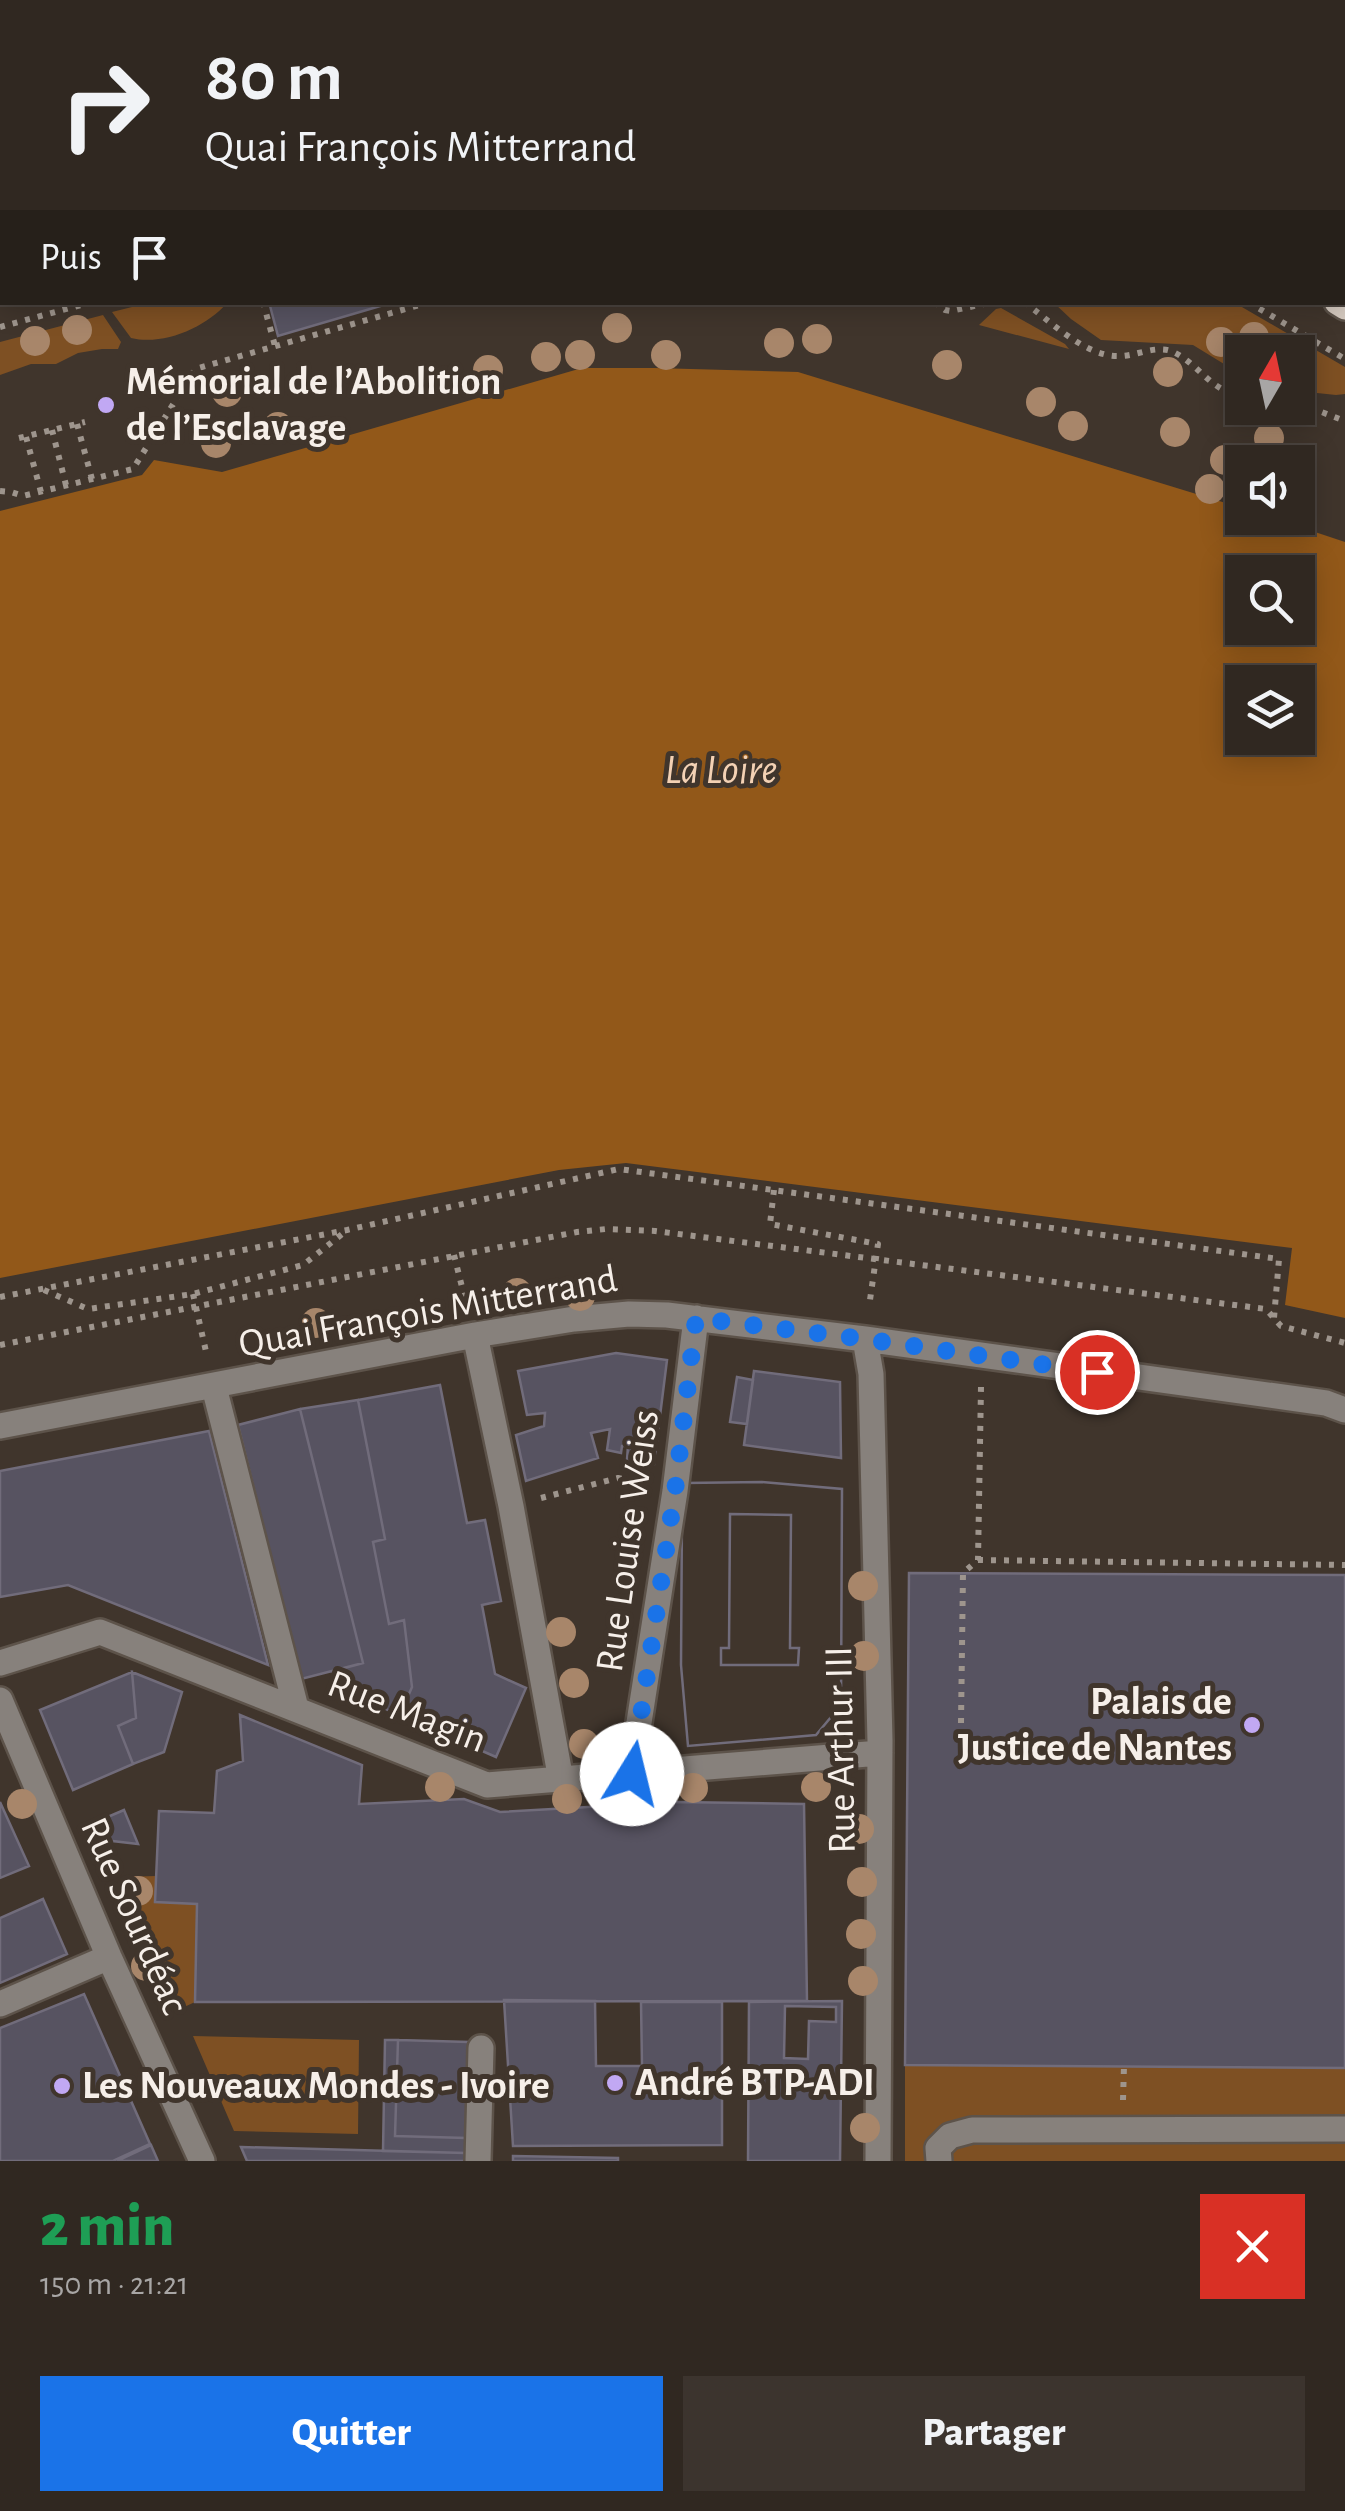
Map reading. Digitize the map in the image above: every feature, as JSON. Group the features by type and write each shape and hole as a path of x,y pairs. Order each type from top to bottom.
{"street":[{"name":"Quai François Mitterrand","path":"0,1426 475,1334 574,1318 629,1314 696,1318 864,1339 1326,1403 1345,1410"},
{"name":"Rue Louise Weiss","path":"632,1774 675,1491 696,1318"},
{"name":"Rue Louise Weiss","path":"475,1334 561,1780"},
{"name":"Rue Arthur III","path":"864,1339 871,1374 880,1753 878,2161"},
{"path":"214,1387 296,1708"},
{"name":"Rue Magin","path":"0,1663 100,1632 487,1784 880,1753"},
{"name":"Rue Sourdéac","path":"0,1700 109,1957 202,2161"},
{"path":"0,2004 109,1957"},
{"path":"478,2161 481,2048"},
{"path":"938,2161 938,2148 950,2136 972,2130 1345,2129"}],"path":[{"path":"0,326 80,305"},
{"path":"264,305 275,346"},
{"path":"0,491 23,496 136,466 194,369 419,305"},
{"path":"940,305 951,311 979,305"},
{"path":"1028,305 1090,350 1116,356 1168,350 1225,390"},
{"path":"1253,305 1345,359"},
{"path":"1315,410 1345,421"},
{"path":"40,492 23,438 52,430 81,423 92,479"},
{"path":"52,430 66,485"},
{"path":"0,1297 347,1230 618,1168 1279,1259 1274,1318"},
{"path":"774,1190 770,1224 878,1244 864,1339"},
{"path":"41,1289 88,1308 193,1294 303,1265 347,1230"},
{"path":"454,1256 475,1334"},
{"path":"193,1294 214,1387"},
{"path":"978,1560 982,1356"},
{"path":"511,1506 618,1478 675,1491"},
{"path":"961,1723 964,1573 978,1560 1345,1565"}],"shaded area":[{"path":"140,305 225,305 196,327 170,337 144,340 131,338 112,312"},
{"path":"1056,305 1238,305 1290,335 1225,335 1225,365 1193,345 1101,340"},
{"path":"1001,308 1065,344 1069,349 979,325"},
{"path":"103,315 121,342 118,349 78,353 56,364 31,364 0,375 0,342"},
{"path":"1315,350 1345,367 1345,394 1315,393"},
{"path":"156,1876 155,1902 197,1904 195,2002 182,2008 122,1877"},
{"path":"193,2036 359,2040 358,2134 234,2131"},
{"path":"905,2065 1345,2068 1345,2161 905,2161"}],"water":[{"name":"La Loire","path":"582,368 798,372 1225,503 1225,535 1315,532 1345,542 1345,1318 1285,1305 1292,1248 626,1163 559,1170 0,1278 0,511 142,475 154,460 222,472"}],"building":[{"path":"270,305 384,305 278,336"},
{"path":"616,1353 667,1360 654,1464 627,1460 628,1446 622,1446 621,1453 607,1450 610,1429 591,1433 598,1458 526,1481 516,1435 544,1426 545,1413 527,1415 518,1371"},
{"path":"754,1371 840,1382 841,1458 744,1445"},
{"path":"737,1377 753,1380 747,1424 730,1422"},
{"path":"440,1385 467,1523 485,1520 501,1601 482,1605 495,1674 526,1688 496,1757 400,1715 412,1687 404,1620 389,1624 373,1542 385,1539 358,1400"},
{"path":"358,1400 385,1539 373,1542 389,1624 404,1620 412,1687 400,1715 339,1690 333,1671 363,1663 300,1409"},
{"path":"300,1409 363,1663 301,1679 238,1425"},
{"path":"209,1431 268,1665 68,1585 0,1597 0,1471"},
{"path":"762,1482 842,1489 841,1705 816,1735 688,1746 681,1665 685,1483","holes":["730,1514 791,1515 790,1648 799,1648 798,1665 721,1665 721,1648 729,1648"]},
{"path":"762,1482 842,1489 841,1705 816,1735 688,1746 681,1665 685,1483"},
{"path":"730,1514 791,1515 790,1648 799,1648 798,1665 721,1665 721,1648 729,1648"},
{"path":"909,1573 1345,1575 1345,2068 905,2065"},
{"path":"132,1672 136,1718 118,1726 133,1764 73,1790 40,1710"},
{"path":"132,1672 182,1692 164,1752 133,1764 118,1726 136,1718"},
{"path":"240,1715 362,1765 359,1804 464,1799 500,1812 677,1802 804,1804 807,2001 195,2002 197,1904 155,1902 159,1811 214,1813 217,1771 243,1761"},
{"path":"0,1802 29,1866 0,1878"},
{"path":"124,1810 138,1844 104,1840 96,1822"},
{"path":"43,1899 67,1954 0,1983 0,1918"},
{"name":"Les Nouveaux Mondes - Ivoire","path":"84,1994 150,2144 113,2161 0,2161 0,2028"},
{"name":"André BTP-ADI","path":"504,2000 595,2001 596,2066 642,2066 641,2002 722,2002 722,2145 513,2146"},
{"path":"842,2001 840,2161 748,2161 749,2002","holes":["785,2006 836,2007 836,2022 809,2021 808,2059 784,2058"]},
{"path":"385,2040 398,2040 395,2136 466,2138 465,2153 383,2151"},
{"path":"398,2040 469,2042 466,2138 395,2136"},
{"path":"151,2145 158,2161 117,2161"},
{"path":"241,2147 465,2153 465,2161 247,2161"},
{"name":"André BTP-ADI","path":"513,2156 618,2158 618,2161 513,2161"}],"place":[{"name":"Mémorial de l’Abolition de l’Esclavage","path":"106,405"},
{"name":"Palais de Justice de Nantes","path":"1252,1725"},
{"name":"André BTP-ADI","path":"615,2083"},
{"name":"Les Nouveaux Mondes - Ivoire","path":"62,2086"}],"route":[{"path":"632,1774 675,1491 696,1318 1097,1372"}]}
